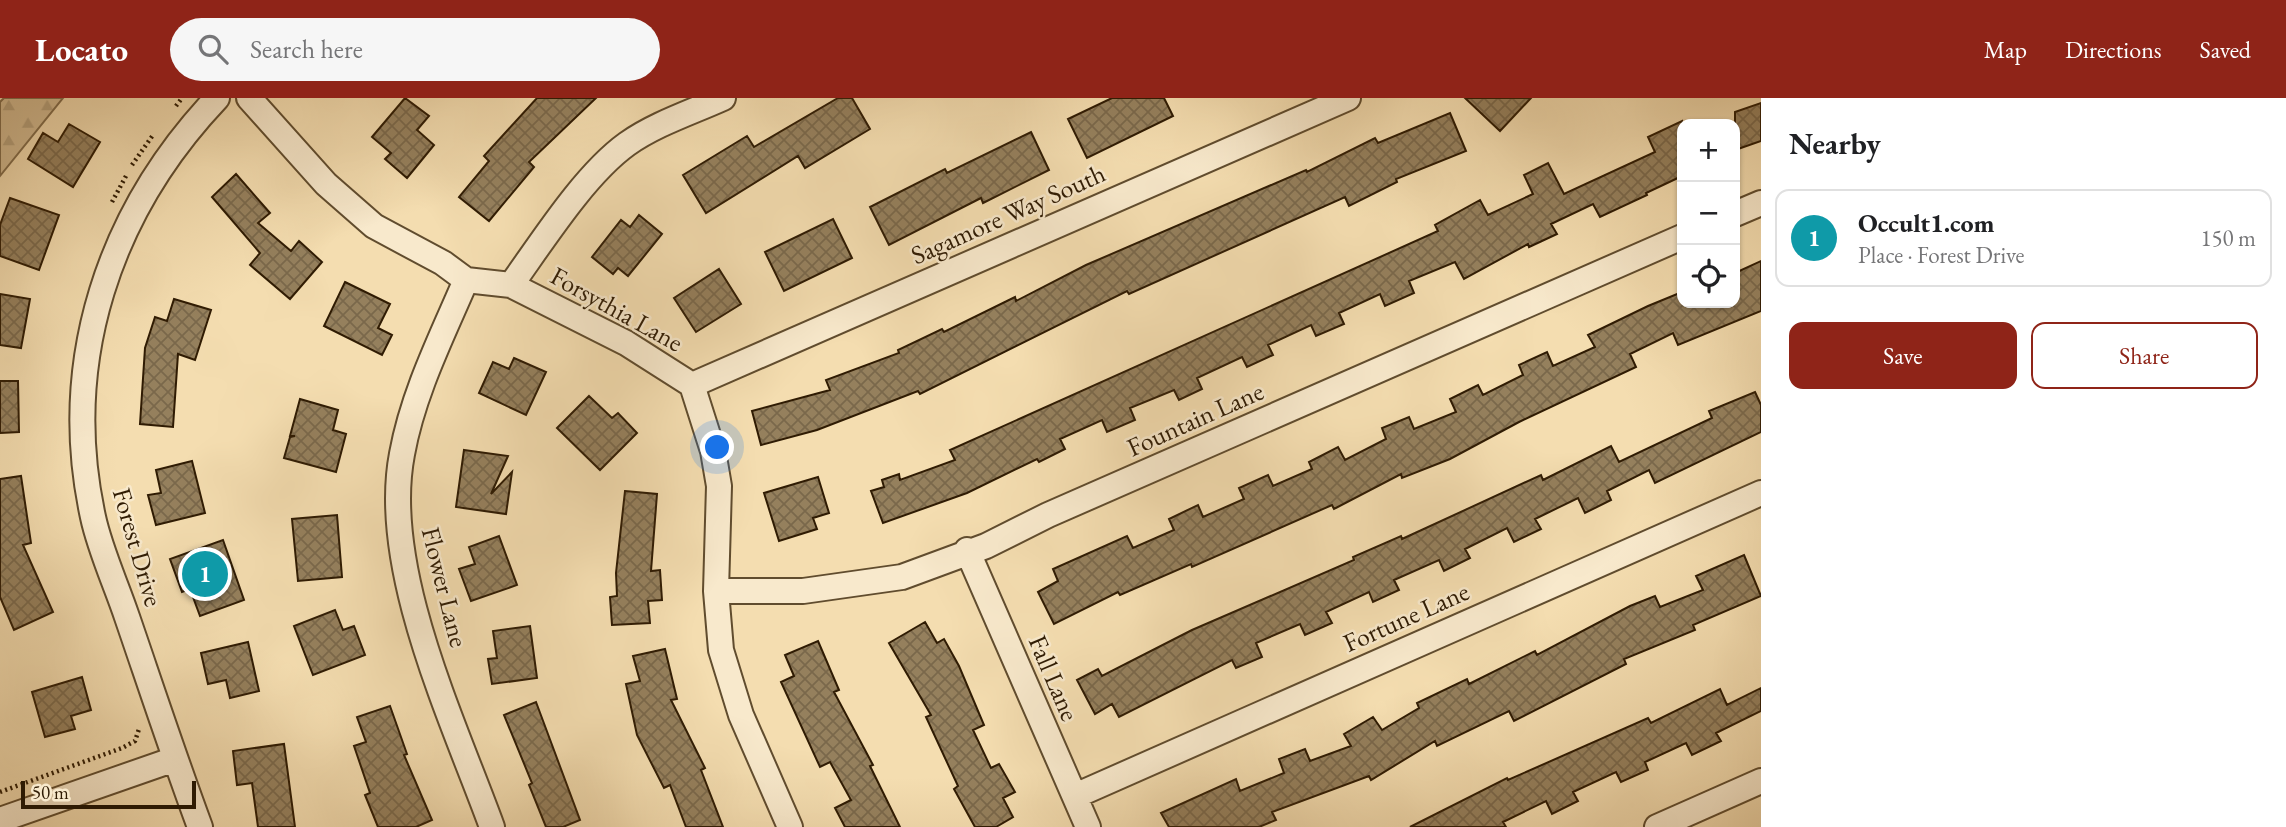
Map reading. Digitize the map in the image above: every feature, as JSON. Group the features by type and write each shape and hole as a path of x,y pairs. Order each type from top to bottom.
{"street":[{"name":"Forest Drive","path":"200,827 93,518 83,449 85,371 100,294 126,224 149,182 176,144 217,98"},
{"name":"Forsythia Lane","path":"249,98 326,184 374,226 443,263 466,280 511,285 626,343 692,385 713,451 719,486 716,591 721,650 741,715 790,827"},
{"path":"511,285 598,170 625,145 643,134 723,98"},
{"name":"Sagamore Way South","path":"692,385 1348,98"},
{"path":"1740,212 1761,203"},
{"name":"Fountain Lane","path":"716,591 803,591 902,577 986,545 1677,239"},
{"name":"Flower Lane","path":"466,280 419,391 401,455 398,513 404,566 418,624 492,827"},
{"name":"Fortune Lane","path":"1075,796 1761,493"},
{"name":"Fall Lane","path":"967,550 1088,827"},
{"path":"0,820 175,758"},
{"path":"1657,827 1761,781"}],"green space":[{"path":"4,98 63,98 0,176 0,102"}],"building":[{"path":"405,98 429,116 417,130 434,145 407,178 385,159 391,153 372,137"},
{"path":"537,98 596,98 529,162 534,167 489,221 459,197 489,161 484,156"},
{"path":"838,98 852,98 870,129 805,168 798,156 706,213 683,175 747,136 754,147"},
{"path":"1112,98 1164,98 1173,116 1087,158 1068,119"},
{"path":"1465,98 1531,98 1500,131"},
{"path":"1761,103 1761,141 1740,148 1740,119 1735,119 1735,112"},
{"path":"1450,113 1466,151 1396,179 1397,182 1349,206 1345,197 1129,294 1127,291 920,394 918,391 817,430 761,445 752,411 830,390 826,380 899,353 898,350 942,329 944,332 1015,297 1016,301 1086,265 1306,170 1307,172 1375,138 1378,143"},
{"path":"1677,123 1677,178 1646,193 1647,195 1600,217 1593,204 1551,224 1557,234 1529,247 1528,244 1464,279 1455,262 1409,281 1414,293 1385,306 1380,294 1339,313 1344,324 1316,336 1311,325 1268,345 1273,355 1247,367 1242,357 1197,378 1202,389 1179,400 1174,390 1130,408 1135,420 1107,432 1102,420 1060,439 1065,449 1039,462 1037,459 967,493 883,523 871,491 884,487 882,480 899,474 900,480 955,460 950,450 1438,231 1435,225 1480,200 1488,215 1533,194 1524,175 1548,163 1564,194 1655,152 1648,137"},
{"path":"69,124 100,142 73,187 28,159 43,133 58,142"},
{"path":"1031,132 1049,170 983,203 981,198 889,245 870,207 945,169 947,173"},
{"path":"236,174 270,213 258,223 291,251 299,241 322,262 290,299 250,265 260,253 212,197"},
{"path":"10,198 59,215 39,270 0,256 0,225"},
{"path":"639,215 662,234 628,276 618,268 613,274 592,257 621,220 630,227"},
{"path":"833,219 852,258 784,291 765,252"},
{"path":"1761,261 1761,311 1678,345 1673,333 1630,354 1636,367 1519,422 1450,459 1402,478 1401,474 1334,509 1332,505 1192,567 1191,564 1120,595 1118,592 1054,624 1038,592 1058,581 1053,569 1127,536 1133,548 1174,530 1169,519 1198,505 1203,517 1244,499 1239,488 1268,475 1273,486 1312,469 1309,462 1338,447 1345,460 1386,439 1382,428 1409,417 1414,429 1456,412 1450,399 1478,385 1483,395 1523,375 1519,365 1547,352 1553,366 1595,347 1588,335 1677,294 1677,308 1740,308 1740,271"},
{"path":"719,269 741,304 696,332 674,298"},
{"path":"345,282 390,304 378,328 392,335 382,355 324,326"},
{"path":"0,294 30,299 21,348 0,345"},
{"path":"174,299 211,310 195,360 178,354 173,427 140,424 145,348 155,317 167,321"},
{"path":"514,358 546,372 526,415 479,393 493,362 509,369"},
{"path":"0,381 18,381 19,432 0,433"},
{"path":"1755,392 1761,405 1761,432 1655,483 1649,470 1607,491 1611,500 1585,513 1578,498 1535,519 1541,529 1514,542 1507,528 1465,549 1470,558 1444,571 1439,560 1394,580 1399,590 1373,602 1369,592 1326,612 1332,623 1305,635 1300,624 1256,643 1262,657 1236,668 1232,660 1119,717 1112,704 1095,714 1077,680 1098,669 1102,676 1192,630 1354,560 1353,557 1401,536 1402,539 1541,475 1543,480 1611,446 1619,462 1712,418 1709,411"},
{"path":"589,396 612,418 618,413 637,433 600,470 557,428"},
{"path":"300,399 338,410 333,430 346,434 336,472 284,458 290,437 295,436 290,436"},
{"path":"464,450 508,456 491,494 512,472 506,514 456,507"},
{"path":"192,461 205,513 156,525 148,495 161,493 156,470"},
{"path":"21,476 31,543 23,545 53,612 14,630 0,597 0,479"},
{"path":"818,477 829,513 813,518 817,529 779,541 764,493"},
{"path":"625,491 657,494 651,571 660,570 662,600 648,601 650,623 612,625 610,597 617,596 616,573"},
{"path":"337,515 342,577 298,581 292,519"},
{"path":"499,536 517,585 471,601 459,569 475,564 469,547"},
{"path":"223,540 244,600 200,616 190,589 182,592 170,559"},
{"path":"1744,555 1761,596 1693,625 1695,630 1624,659 1626,664 1514,721 1509,711 1437,746 1435,741 1371,780 1369,776 1272,812 1276,820 1259,827 1169,827 1161,813 1236,779 1240,791 1284,773 1279,759 1305,749 1310,761 1351,746 1344,734 1373,717 1382,730 1419,708 1417,703 1467,679 1469,684 1535,651 1537,655 1630,606 1655,596 1660,607 1703,590 1696,576"},
{"path":"335,610 343,630 354,626 365,655 313,675 294,626"},
{"path":"925,622 937,643 944,639 959,666 984,725 973,730 991,768 999,764 1015,792 1003,798 1013,817 996,827 975,827 954,789 958,786 926,717 931,715 889,643"},
{"path":"530,626 537,678 492,684 488,659 497,658 493,631"},
{"path":"818,641 839,690 834,692 873,765 870,766 900,827 845,827 835,808 851,800 830,762 820,767 781,682 794,676 785,655"},
{"path":"248,642 259,691 230,698 226,680 208,684 201,653"},
{"path":"665,649 677,699 671,700 705,768 701,770 723,827 686,827 670,785 664,788 637,735 626,684 640,681 633,656"},
{"path":"82,677 91,710 71,716 75,729 45,737 32,692"},
{"path":"1761,688 1761,711 1716,733 1721,741 1692,755 1686,743 1645,762 1648,770 1621,782 1616,772 1573,792 1578,801 1552,814 1546,801 1503,822 1506,827 1410,827 1507,778 1508,780 1648,718 1651,723 1720,689 1727,705"},
{"path":"536,702 580,820 563,827 546,827 529,785 532,783 504,715"},
{"path":"390,706 407,754 404,755 432,820 416,827 378,827 365,795 370,793 354,746 366,742 357,717"},
{"path":"284,744 295,827 258,827 252,783 237,785 233,751"}],"place":[{"name":"Occult1.com","path":"205,574"}]}
